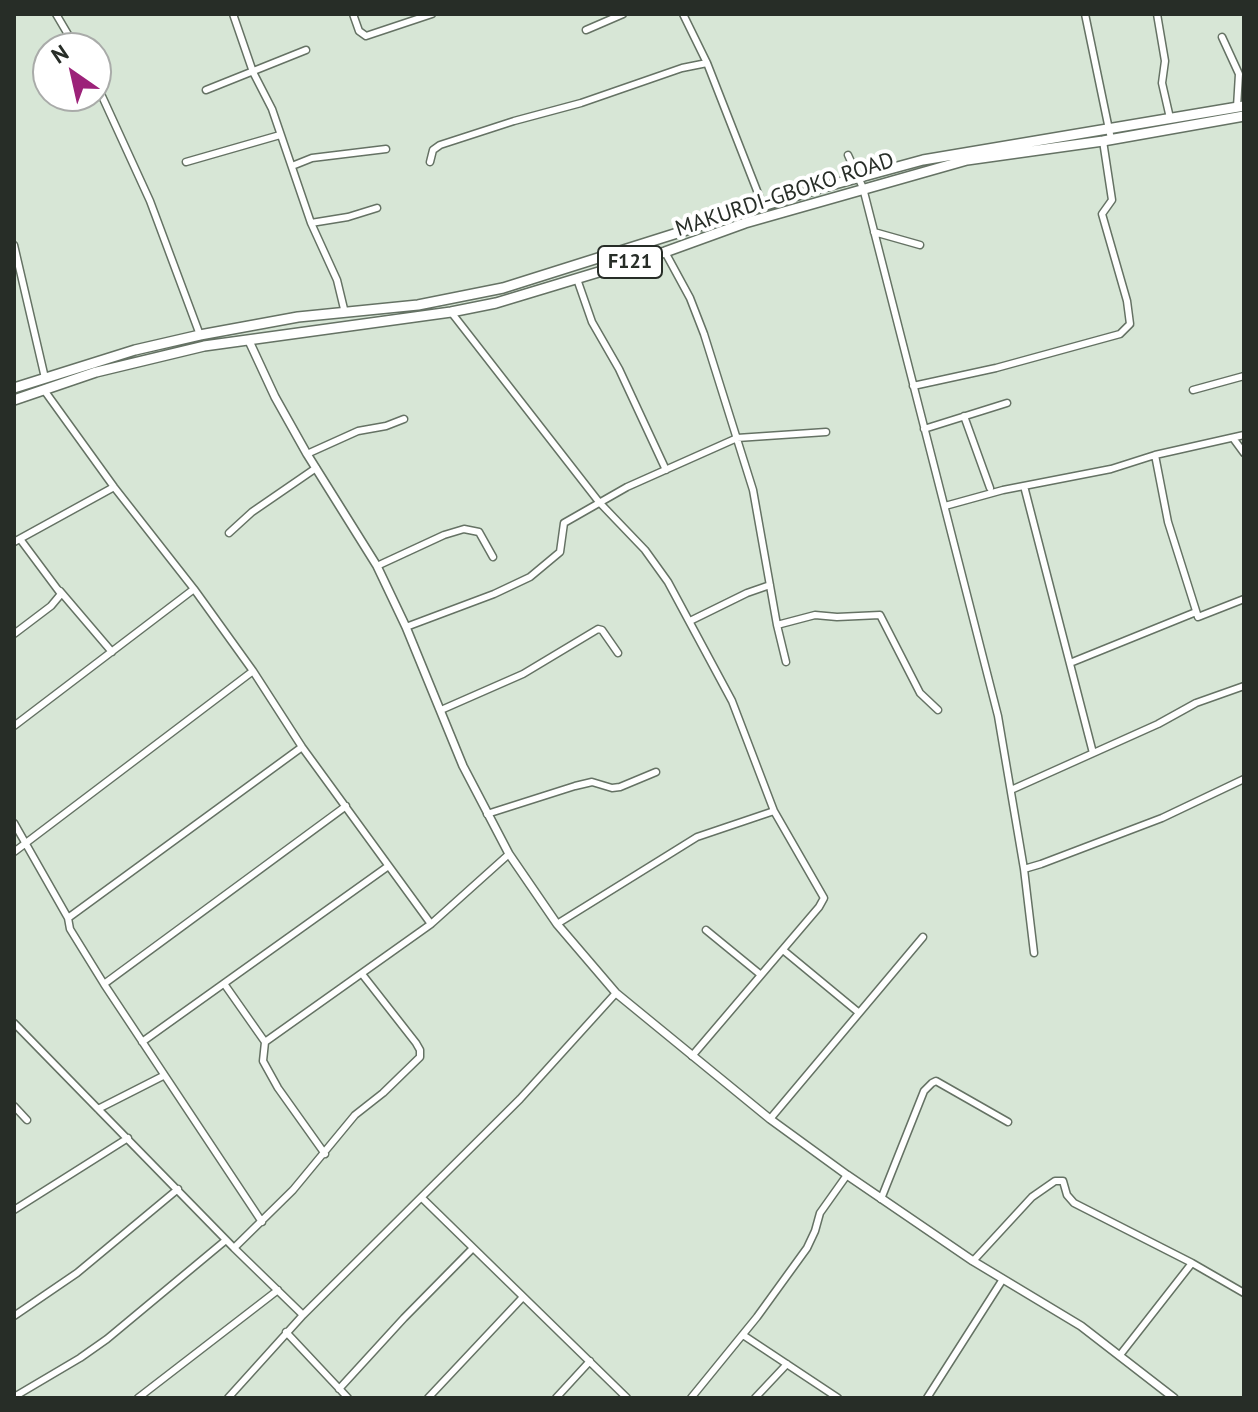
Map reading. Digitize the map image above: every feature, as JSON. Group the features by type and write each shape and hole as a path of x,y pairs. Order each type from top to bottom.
{"main road":[{"name":"F121","path":"14,388 135,350 200,335 298,317 418,305 503,288 859,177 964,151 1241,106"},
{"name":"MAKURDI-GBOKO ROAD","path":"14,400 151,358 204,346 496,303 665,252 745,223 967,160 1244,116"}],"street":[{"path":"56,14 67,32"},
{"path":"233,14 253,72 272,109 311,223 337,280 345,314"},
{"path":"353,14 359,31 366,36 432,14"},
{"path":"586,30 623,14"},
{"path":"683,14 707,63 763,207"},
{"path":"913,386 996,368 1120,334 1130,324 1127,301 1102,214 1112,200 1107,140 1109,127 1085,14"},
{"path":"1157,14 1165,61 1162,83 1170,118"},
{"path":"1222,37 1239,74 1241,106"},
{"path":"206,90 306,50"},
{"path":"430,162 431,152 440,145 581,103 682,68 707,63"},
{"path":"109,112 150,201 200,335"},
{"path":"186,162 280,135"},
{"path":"292,166 312,158 386,149"},
{"path":"848,155 863,188 998,716 1024,869 1034,953"},
{"path":"311,223 377,208"},
{"path":"874,232 920,245"},
{"path":"14,245 45,378"},
{"path":"665,252 690,298 704,334 753,490 786,662"},
{"path":"577,279 592,322 619,369 666,470"},
{"path":"451,312 599,502 645,550 668,582 732,701 774,811 824,898 692,1056"},
{"path":"249,341 275,397 307,454 377,566 406,627 463,766 509,854 557,924 616,993 770,1119 847,1175 973,1261 1081,1326 1174,1398"},
{"path":"1193,390 1244,376"},
{"path":"44,390 114,487 194,589 253,671 302,747 431,924"},
{"path":"924,429 1007,403"},
{"path":"964,416 990,488"},
{"path":"307,454 358,431 404,419"},
{"path":"406,627 530,577 560,552 564,523 599,502 666,470 737,438 826,432"},
{"path":"945,506 1024,486 1100,472 1155,455 1244,435"},
{"path":"1233,438 1244,453"},
{"path":"1155,455 1168,522 1198,617 1244,599"},
{"path":"229,533 252,512 316,468"},
{"path":"1024,486 1093,753"},
{"path":"112,652 17,541 114,487"},
{"path":"377,566 464,529 479,532 493,557"},
{"path":"690,621 770,585"},
{"path":"14,726 194,589"},
{"path":"14,634 60,598 60,591"},
{"path":"1070,663 1196,612"},
{"path":"777,625 815,615 880,615 920,693 938,710"},
{"path":"441,710 523,674 598,629 602,630 618,653"},
{"path":"14,852 253,671"},
{"path":"1011,790 1158,724 1196,703 1244,686"},
{"path":"68,918 302,747"},
{"path":"487,814 575,786 592,782 620,787 656,772"},
{"path":"1024,869 1162,818 1244,779"},
{"path":"104,984 346,806"},
{"path":"557,924 697,837 774,811"},
{"path":"14,823 68,918 70,929 104,984 262,1222"},
{"path":"265,1042 431,924 509,854"},
{"path":"142,1042 387,867"},
{"path":"706,930 761,975"},
{"path":"770,1119 923,937"},
{"path":"783,950 858,1012"},
{"path":"234,1248 325,1154 355,1115 383,1093 421,1054 416,1043 362,974"},
{"path":"225,985 265,1042 263,1061 325,1154"},
{"path":"229,1398 286,1332 520,1099 616,993"},
{"path":"14,1023 303,1315"},
{"path":"98,1109 163,1076"},
{"path":"881,1199 920,1099 932,1083 936,1081 1008,1122"},
{"path":"14,1106 27,1120"},
{"path":"14,1210 128,1138"},
{"path":"691,1398 743,1335 807,1248 822,1209 847,1175"},
{"path":"973,1261 1032,1197 1055,1181 1063,1181 1067,1195 1074,1203 1244,1293"},
{"path":"14,1316 77,1273 178,1189"},
{"path":"422,1198 627,1398"},
{"path":"14,1397 107,1339 226,1240"},
{"path":"339,1389 473,1248"},
{"path":"1120,1355 1192,1263"},
{"path":"927,1398 1003,1279"},
{"path":"138,1398 278,1290"},
{"path":"428,1398 523,1297"},
{"path":"286,1332 348,1398"},
{"path":"743,1335 838,1398"},
{"path":"556,1398 590,1361"},
{"path":"755,1398 787,1364"}]}
